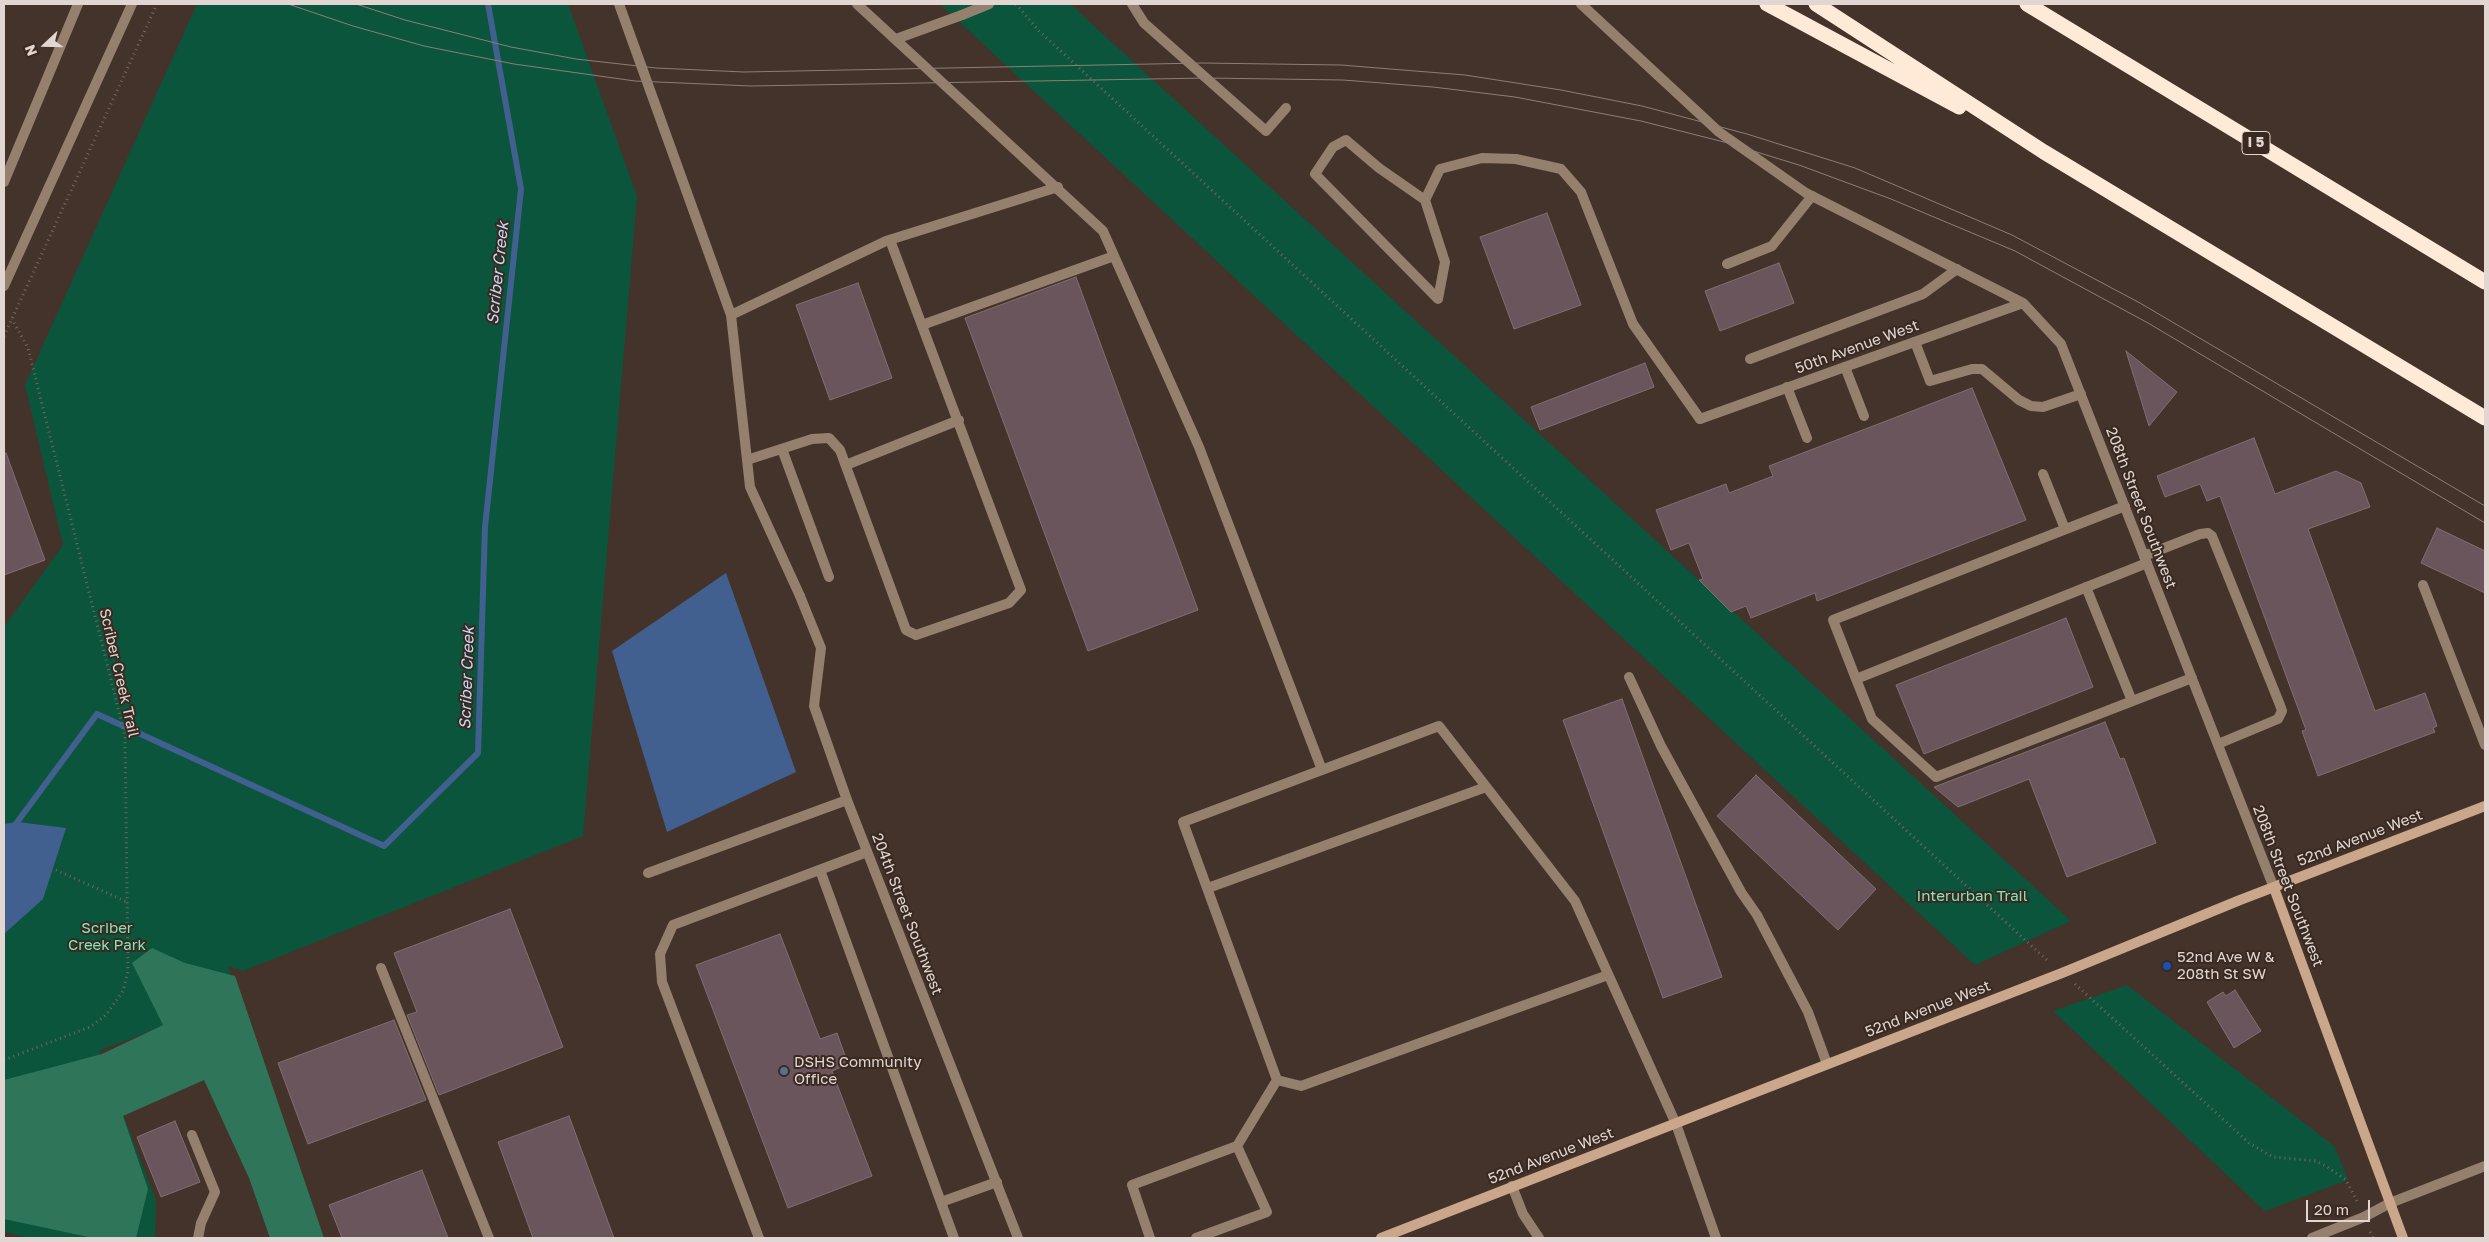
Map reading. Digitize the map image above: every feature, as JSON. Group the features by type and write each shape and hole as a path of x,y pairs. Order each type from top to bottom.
{"highway":[{"path":"1767,4 2044,152"},
{"path":"1816,4 2044,152 2485,418"},
{"name":"I 5","path":"2027,4 2485,282"}],"street":[{"path":"4,182 78,4"},
{"path":"4,286 132,4"},
{"name":"204th Street Southwest","path":"619,4 731,315 750,488 800,596 821,648 814,706 847,800 1018,1238"},
{"path":"858,4 1058,187 1103,231 1199,447 1322,770"},
{"path":"896,39 989,4"},
{"path":"1132,4 1144,23 1266,131 1286,108"},
{"name":"208th Street Southwest","path":"1581,4 1719,132 1812,196 2023,303 2061,344 2274,888 2403,1238"},
{"path":"1346,140 1379,168 1425,200 1445,262 1438,299 1315,174 1333,147 1346,140"},
{"name":"50th Avenue West","path":"1425,200 1440,169 1462,162 1482,158 1516,158 1561,169 1582,192 1633,324 1700,419 2023,303"},
{"path":"731,315 890,240 1058,187"},
{"path":"1727,264 1772,246 1812,196"},
{"path":"747,460 812,439 829,438 840,450 906,630 916,635 1009,603 1021,590 959,420 890,240"},
{"path":"922,324 1114,256"},
{"path":"1750,359 1923,294 1957,270"},
{"path":"1914,342 1930,381 1972,368 1982,370 2019,400 2037,407 2043,407 2081,394"},
{"path":"1845,367 1864,416"},
{"path":"1787,388 1807,438"},
{"path":"846,465 959,420"},
{"path":"782,449 829,577"},
{"path":"2043,474 2065,529"},
{"path":"2125,506 1833,620 1872,719 1936,777 2192,678"},
{"path":"1856,679 2086,587 2200,534 2208,533 2212,536 2282,711 2278,719 2218,744"},
{"path":"2423,585 2485,745"},
{"path":"2086,587 2132,701"},
{"path":"1629,677 1661,746 1741,892 1757,915 1808,1012 1827,1064"},
{"path":"1277,1080 1183,822 1438,726 1575,901 1676,1124 1716,1238"},
{"path":"1208,888 1486,787"},
{"path":"648,873 847,800"},
{"name":"52nd Avenue West","path":"1381,1238 2485,806"},
{"path":"759,1238 662,982 660,954 673,925 867,852"},
{"path":"820,870 954,1238"},
{"path":"381,968 489,1238"},
{"path":"1277,1080 1300,1086 1608,975"},
{"path":"1150,1238 1132,1185 1237,1146 1277,1080"},
{"path":"192,1136 215,1192 201,1223 198,1238"},
{"path":"1196,1238 1267,1212 1237,1146"},
{"path":"2312,1238 2364,1217 2390,1203 2485,1166"},
{"path":"941,1202 996,1182"},
{"path":"1512,1186 1523,1214 1539,1238"}],"path":[{"path":"4,336 157,4"},
{"path":"1016,4 1053,44 1991,910 2249,1143 2273,1157 2316,1161 2336,1172 2346,1180 2360,1206"},
{"name":"Scriber Creek Trail","path":"4,1060 90,1027 106,1015 116,1004 123,991 128,971 125,736 28,348 12,319"},
{"path":"56,870 127,902"},
{"path":"2371,1233 2373,1238"}],"green space":[{"name":"Scriber Creek Park","path":"197,4 568,4 637,196 583,836 243,971 228,966 239,996 99,1051 156,1201 155,1238 30,1238 4,1232 4,627 63,545 25,385"},
{"name":"Interurban Trail","path":"940,4 1070,4 2071,921 1975,965"},
{"path":"152,948 185,963 235,976 324,1238 270,1238 249,1178 204,1080 123,1116 148,1189 136,1238 93,1238 4,1219 4,1080 102,1054 163,1025 132,963"},
{"path":"2127,985 2335,1147 2348,1180 2265,1211 2053,1011"}],"water":[{"path":"726,573 796,772 667,832 612,651"},
{"path":"18,822 66,828 43,899 4,934 4,824"}],"building":[{"path":"1547,213 1581,305 1514,329 1480,237"},
{"path":"1779,263 1794,303 1720,331 1705,291"},
{"path":"1076,277 1198,610 1088,651 965,318"},
{"path":"858,283 892,378 830,400 796,305"},
{"path":"2126,351 2177,392 2149,426"},
{"path":"1645,363 1654,387 1540,430 1531,407"},
{"path":"1972,388 2026,520 1817,601 1815,593 1751,618 1746,606 1731,612 1699,580 1703,579 1689,543 1671,550 1656,510 1726,484 1729,493 1773,476 1769,466"},
{"path":"2254,438 2275,494 2336,471 2361,483 2370,507 2308,529 2375,711 2425,693 2437,726 2433,728 2435,732 2318,776 2302,731 2306,730 2220,496 2207,501 2200,484 2165,497 2157,476"},
{"path":"6,453 45,560 4,575 4,454"},
{"path":"2437,528 2485,551 2485,593 2421,563"},
{"path":"2066,618 2093,687 1924,754 1896,685"},
{"path":"1622,699 1722,977 1663,998 1563,720"},
{"path":"2105,722 2120,759 2124,758 2156,843 2067,877 2029,779 1958,807 1934,787"},
{"path":"1756,775 1876,889 1838,930 1717,816"},
{"path":"510,909 563,1047 439,1095 407,1015 417,1012 394,953"},
{"path":"780,934 820,1039 837,1033 848,1064 832,1071 872,1176 788,1208 696,965"},
{"path":"2235,990 2261,1031 2234,1048 2207,1002 2223,992 2226,996"},
{"path":"394,1020 426,1100 308,1144 278,1063"},
{"path":"569,1116 614,1238 533,1238 498,1142"},
{"path":"175,1121 200,1182 161,1197 137,1137"},
{"path":"422,1170 448,1238 342,1238 329,1205"}],"waterway":[{"name":"Scriber Creek","path":"4,840 97,714 384,846 478,753 485,527 521,189 488,4"}],"tram line":[{"path":"288,4 353,26 424,46 514,64 635,81 751,86 1207,78 1343,80 1433,87 1515,97 1641,121 1724,142 1799,165 1891,199 2015,251 2148,323 2485,523"},
{"path":"356,4 405,20 511,47 576,59 656,68 744,72 1202,63 1341,65 1465,75 1561,90 1642,106 1747,134 1855,168 2012,235 2140,303 2485,506"}],"place":[{"name":"52nd Ave W & 208th St SW","path":"2167,966"},
{"name":"DSHS Community Office","path":"784,1071"}]}
